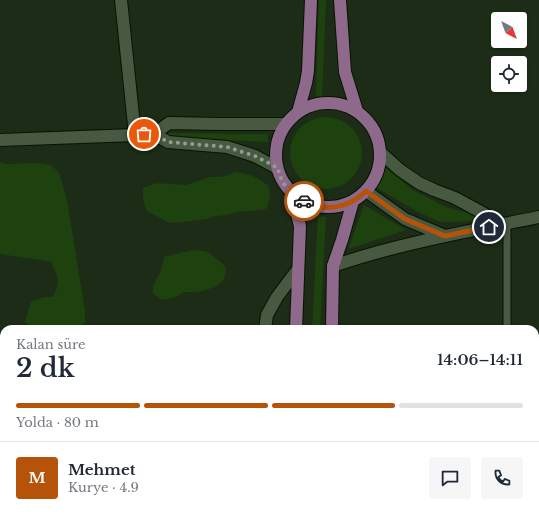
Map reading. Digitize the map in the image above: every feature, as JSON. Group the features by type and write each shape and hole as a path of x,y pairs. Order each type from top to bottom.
{"main road":[{"path":"298,112 308,71 311,0"},
{"path":"340,0 345,72 357,111"},
{"path":"331,102 348,106 357,111 366,118 373,128 381,153 375,178 366,191 353,202 334,207 317,207 292,194 284,185 279,174 275,157 278,140 285,124 298,112 314,104 331,102"},
{"path":"292,194 300,226 296,325"},
{"path":"332,325 333,266 353,202"}],"street":[{"path":"121,0 135,135"},
{"path":"154,134 169,123 285,124"},
{"path":"0,140 154,134 168,142 227,147 255,156 278,168"},
{"path":"381,153 400,170 419,183 455,198 505,224"},
{"path":"366,191 405,219 445,236"},
{"path":"333,266 389,249 539,217"},
{"path":"266,325 267,315 277,297 298,270"}],"lane":[{"path":"505,224 507,325"}],"green space":[{"path":"319,0 326,0 322,97 316,96"},
{"path":"326,117 340,120 352,127 359,139 362,153 359,167 352,179 340,186 326,189 312,186 300,179 293,167 290,153 293,139 300,127 312,120"},
{"path":"168,133 268,134 268,142 168,137"},
{"path":"0,162 7,164 37,163 51,165 59,173 67,200 85,311 85,322 83,325 29,325 25,322 31,302 43,297 53,297 58,279 51,262 0,254"},
{"path":"386,168 413,190 446,207 487,218 488,221 440,222 418,212 375,187"},
{"path":"236,172 251,175 266,184 269,188 270,199 266,209 237,212 207,219 174,223 167,222 146,210 143,197 143,188 156,183 186,185 209,177 222,177"},
{"path":"364,205 406,230 348,249"},
{"path":"318,216 326,217 320,325 312,325"},
{"path":"192,250 206,251 222,263 226,268 224,280 215,287 206,290 185,292 172,298 162,300 153,293 153,285 163,265 164,257"}],"way so far":[{"path":"144,134 154,134 168,142 227,147 255,156 278,168 284,185 292,194 304,201"}],"route":[{"path":"304,201 317,207 334,207 353,202 366,191 405,219 445,236 489,227"}]}
